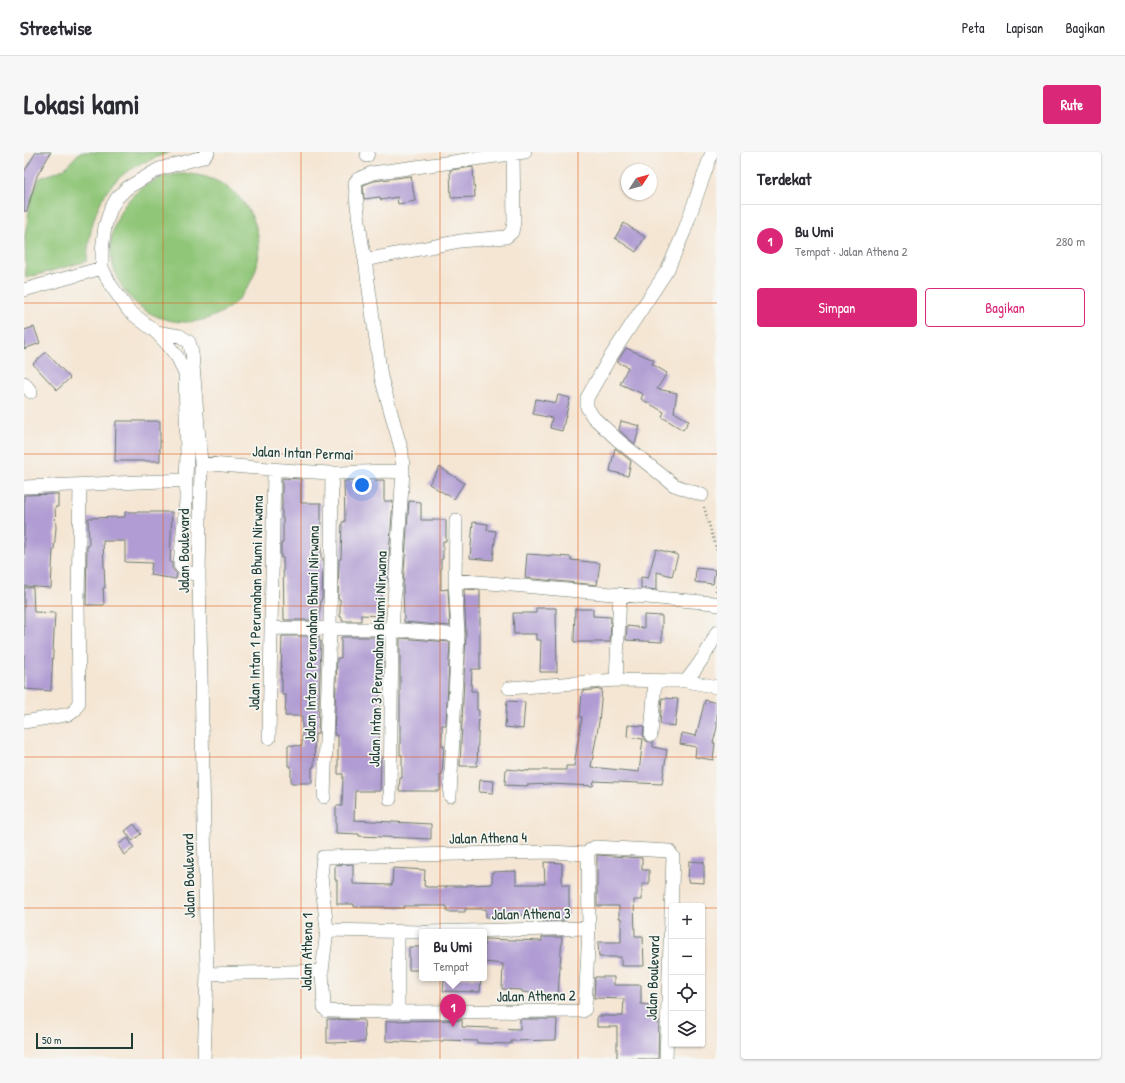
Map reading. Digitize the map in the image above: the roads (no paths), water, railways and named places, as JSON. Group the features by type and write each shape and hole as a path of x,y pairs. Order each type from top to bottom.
{"street":[{"name":"Jalan Boulevard","path":"204,1059 208,974 199,576 201,463 192,353 188,342 180,336 156,332 141,322 129,311 110,284 102,268 102,251 105,226 111,208 117,198 127,188 159,169 204,157 208,152"},
{"path":"702,495 674,485 619,441 593,417 587,407 586,398 609,359 668,269 684,232 712,152"},
{"path":"365,260 460,241 506,237 512,232 514,222 520,153"},
{"name":"Jalan Intan 3 Perumahan Bhumi Nirwana","path":"390,798 392,629 403,472 402,452 381,377 362,245 355,182 358,179 372,174 520,153"},
{"path":"24,290 102,268"},
{"path":"156,332 168,344 178,358 184,374 187,455 186,501 180,565 185,571 199,576"},
{"name":"Jalan Intan Permai","path":"201,463 332,473 381,470 403,472"},
{"name":"Jalan Intan 1 Perumahan Bhumi Nirwana","path":"269,738 274,469"},
{"name":"Jalan Intan 2 Perumahan Bhumi Nirwana","path":"324,797 330,629 332,473"},
{"path":"24,487 186,480"},
{"path":"24,722 70,714 75,710 79,702 78,600 80,485"},
{"path":"450,796 458,635 454,580 456,520"},
{"path":"454,580 620,594 714,603 717,605"},
{"path":"616,680 620,594"},
{"path":"271,628 392,629 458,635"},
{"path":"686,681 701,662 717,632"},
{"path":"509,688 616,680 655,682 686,681 717,686"},
{"path":"651,735 655,682"},
{"name":"Jalan Athena 4","path":"321,876 323,857 550,852 588,854 594,847 669,851"},
{"name":"Jalan Boulevard","path":"666,1059 673,857 669,851"},
{"path":"588,854 589,928"},
{"name":"Jalan Athena 1","path":"321,876 327,930 322,972 323,1004"},
{"name":"Jalan Athena 3","path":"487,931 589,928"},
{"name":"Jalan Athena 2","path":"323,1004 327,1011 580,1012 585,1009 589,928"},
{"path":"327,930 398,933 419,932"},
{"path":"398,933 398,1012"},
{"path":"208,974 322,972"}],"place":[{"name":"Bu Umi","path":"453,1027"}]}
